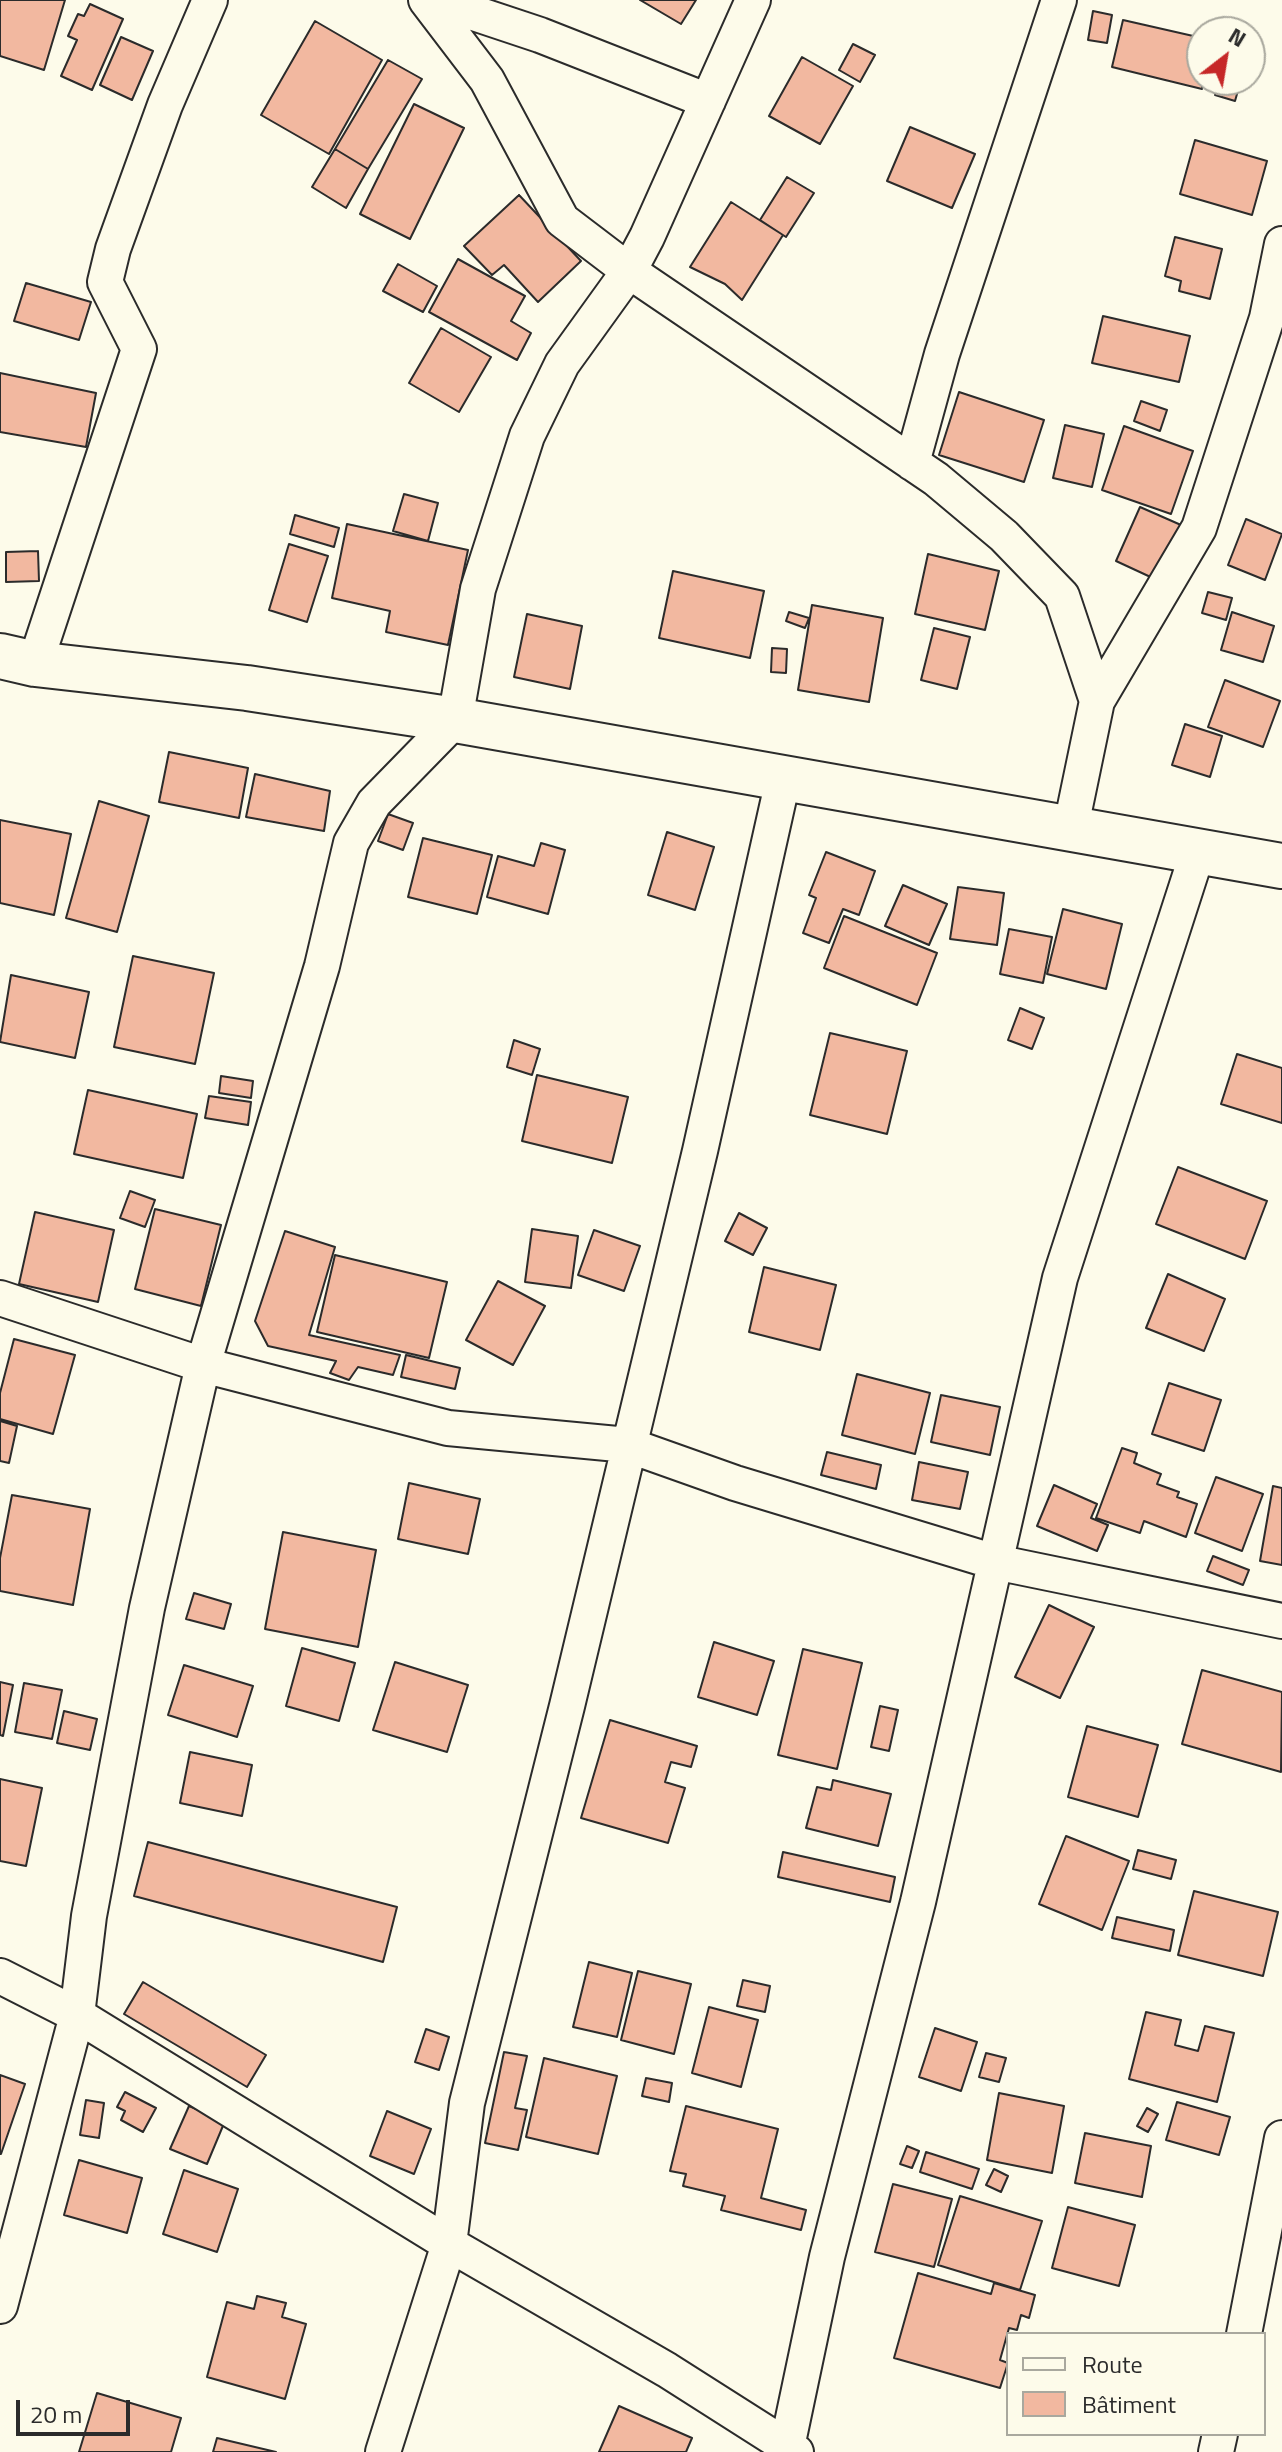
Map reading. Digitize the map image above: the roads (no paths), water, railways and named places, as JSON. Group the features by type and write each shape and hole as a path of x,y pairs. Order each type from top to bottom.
{"main road":[{"path":"18,660 247,688 455,720 1197,854 1282,866"}],"street":[{"path":"18,660 139,349 105,282 113,249 165,105 210,0"},
{"path":"426,0 487,80 562,220 629,271 912,463 1004,536 1062,596 1097,701"},
{"path":"435,0 540,35 708,101"},
{"path":"0,2306 77,2015 89,1916 144,1623 203,1365 322,966 351,843 374,803 455,720 478,589 527,436 562,364 629,271 753,0"},
{"path":"912,463 942,354 1059,0"},
{"path":"1070,831 1097,701 1199,528 1267,318 1282,244"},
{"path":"383,2452 449,2244 467,2103 571,1692 700,1151 783,780"},
{"path":"0,1976 77,2015 449,2244 667,2370 792,2449 827,2257 918,1902 1060,1278 1197,854"},
{"path":"0,1298 203,1365 448,1428 628,1445 735,1483 995,1562 1282,1621"},
{"path":"1244,2332 1282,2138"}]}
